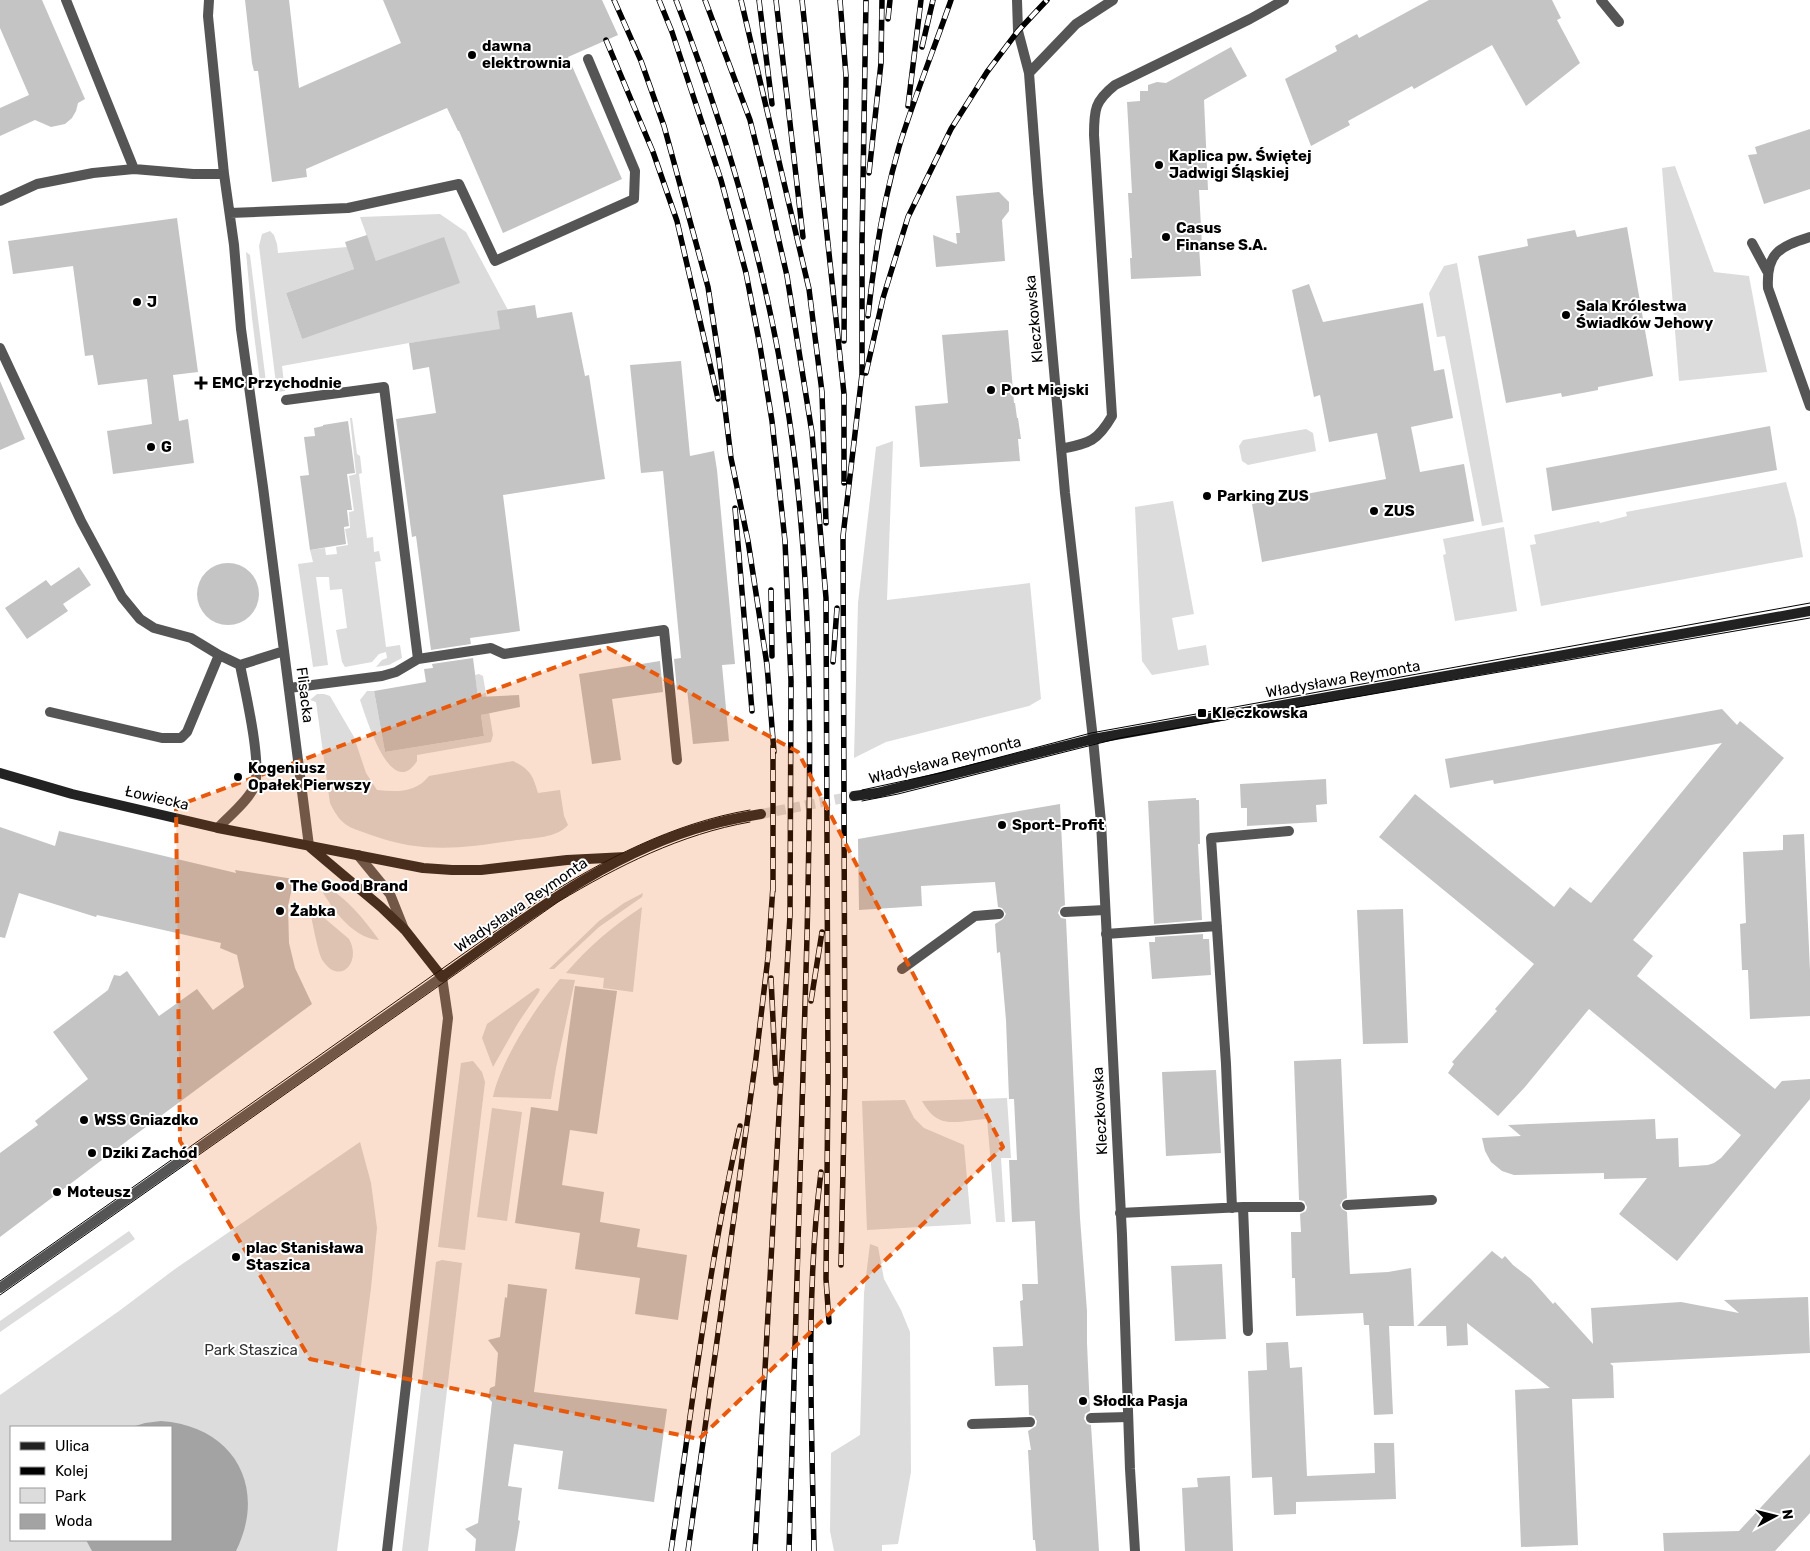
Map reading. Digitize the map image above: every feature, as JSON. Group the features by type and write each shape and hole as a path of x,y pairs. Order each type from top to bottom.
{"main road":[{"name":"Władysława Reymonta","path":"854,796 877,793 1093,738 1810,611"},
{"name":"Łowiecka","path":"0,773 72,794 218,828 358,855"},
{"name":"Władysława Reymonta","path":"442,976 550,901 603,869 708,825 761,814"},
{"name":"Łowiecka","path":"309,846 381,907 405,930 442,976"},
{"path":"358,855 423,868 452,870 481,870 567,860 626,858"}],"street":[{"path":"66,0 134,170"},
{"path":"209,0 208,16 241,329 264,487 284,651"},
{"name":"Kleczkowska","path":"1017,0 1018,31 1029,73 1061,449 1101,822 1135,1551"},
{"path":"1029,73 1076,24 1113,0"},
{"path":"1061,449 1092,441 1103,431 1112,416 1094,135 1095,114 1101,96 1115,85 1241,24 1284,0"},
{"path":"1601,0 1619,22"},
{"path":"230,213 348,208 459,184 495,261 634,199 635,171 588,59"},
{"path":"0,201 37,184 93,173 134,170 224,174"},
{"path":"1767,271 1773,256 1788,244 1810,237"},
{"path":"1752,243 1767,271 1768,288 1810,406"},
{"path":"0,348 81,521 122,597 140,619 154,628 191,638 240,665 254,743 256,763 254,787 242,803 218,828"},
{"path":"286,400 384,387 418,659"},
{"path":"289,688 382,676 396,672 418,659 491,648 504,654 664,630 677,760"},
{"name":"Flisacka","path":"240,665 284,651 309,846"},
{"path":"50,712 162,738 181,738 186,732 219,655"},
{"path":"1232,1208 1226,1064 1211,838 1289,832"},
{"name":"Łowiecka","path":"358,855 390,894 405,930"},
{"path":"1065,912 1105,910"},
{"path":"902,969 975,916 999,914"},
{"path":"1106,934 1217,926"},
{"path":"0,1288 442,976 448,1018 387,1551"},
{"path":"1347,1205 1432,1200"},
{"path":"1244,1207 1248,1331"},
{"path":"1120,1213 1244,1207 1300,1207"},
{"path":"1090,1418 1128,1417"},
{"path":"972,1424 1030,1422"}],"highlighted area":[{"path":"608,648 798,752 1003,1147 699,1439 310,1359 180,1141 176,806"}],"green space":[{"path":"1675,166 1714,272 1749,276 1767,372 1679,381 1662,168"},
{"path":"440,214 466,232 508,310 502,331 409,343 282,366 285,391 277,392 259,246 262,234 270,231 274,235 278,253 347,247 354,269 286,293 302,339 376,261 360,217"},
{"path":"246,252 250,255 267,390 260,382"},
{"path":"1457,263 1503,522 1482,526 1445,336 1437,337 1429,293 1444,266"},
{"path":"350,418 352,418 357,454 360,456 362,473 359,474 367,538 373,537 374,552 379,551 381,561 375,562 386,647 400,645 402,658 389,665 376,667 382,660 387,658 386,652 379,654 372,662 345,667 342,662 336,630 347,628 342,589 330,590 329,577 316,577 328,665 313,667 298,564 313,562 310,550 325,548 326,555 337,554 336,547 348,545 345,529 350,528 349,512 354,511 349,476 356,474"},
{"path":"1306,429 1313,433 1316,451 1248,465 1242,461 1239,446 1243,440"},
{"path":"893,441 887,600 1030,583 1041,699 1029,706 886,742 854,758 858,603 876,447"},
{"path":"1786,482 1796,519 1803,557 1541,606 1530,545 1536,544 1534,535 1599,521 1600,523 1627,516 1626,512"},
{"path":"1173,501 1194,614 1172,618 1178,650 1206,645 1209,665 1152,675 1142,661 1135,507"},
{"path":"1504,527 1517,611 1455,621 1443,555 1446,554 1443,539"},
{"path":"475,675 483,676 493,735 491,742 417,755 417,761 407,771 398,771 389,764 374,738 360,700 367,691 374,691 385,752 484,736 481,715 485,714 482,697 478,697"},
{"path":"317,694 330,696 354,737 366,773 377,790 405,790 418,786 429,776 513,761 524,767 530,774 535,782 538,793 560,790 564,816 568,825 558,833 544,837 445,848 393,842 348,826 334,811 330,803 316,702 310,700"},
{"path":"316,880 335,892 351,906 379,940 368,938 349,926 334,909"},
{"path":"643,893 642,897 599,927 554,969 549,969 599,921 624,903"},
{"path":"309,905 349,939 353,956 351,963 342,971 330,968 321,957"},
{"path":"642,907 633,992 603,988 604,978 566,973 602,937"},
{"path":"560,979 575,980 551,1099 493,1097 503,1068 520,1035 540,1004"},
{"path":"537,988 540,989 539,992 518,1023 493,1067 482,1038 487,1024"},
{"path":"473,1061 482,1072 485,1082 465,1250 438,1247 461,1063"},
{"path":"1007,1098 1011,1158 1001,1158 1005,1222 996,1222 987,1119 958,1122 942,1121 928,1111 922,1101"},
{"path":"905,1100 914,1118 924,1128 964,1145 971,1224 867,1230 862,1101"},
{"path":"492,1108 522,1112 507,1221 477,1217"},
{"name":"Park Staszica","path":"360,1142 371,1183 377,1228 337,1551 0,1551 0,1395 175,1269"},
{"path":"129,1231 135,1239 0,1332 0,1321"},
{"path":"870,1244 878,1247 884,1279 901,1310 910,1332 911,1472 898,1544 882,1545 882,1551 834,1551 830,1531 831,1453 860,1435 864,1293"},
{"path":"442,1260 462,1263 428,1551 402,1551 436,1262"}],"water":[{"path":"161,1421 186,1425 208,1434 225,1447 238,1464 245,1483 248,1504 245,1527 236,1551 92,1551 87,1541 172,1541 172,1426 135,1426"}],"building":[{"path":"0,0 42,0 85,99 78,103 72,118 65,124 51,127 35,120 0,136 0,108 29,95 0,28"},
{"path":"245,0 289,0 299,88 401,43 383,0 602,0 618,35 568,57 622,179 503,233 459,131 447,108 306,169 307,177 272,182 258,71 254,71 252,63"},
{"path":"1429,0 1552,0 1561,18 1557,20 1580,63 1526,106 1492,45 1414,89 1412,86 1348,121 1350,125 1311,146 1285,79 1337,51 1335,46 1357,34 1359,38"},
{"path":"1231,47 1247,76 1204,100 1208,190 1199,190 1202,246 1199,246 1201,276 1131,279 1130,258 1132,258 1128,193 1132,193 1127,102 1140,101 1140,91 1148,91 1148,85 1157,82 1166,83"},
{"path":"1810,129 1810,189 1764,204 1748,155 1757,154 1755,147"},
{"path":"999,192 1009,202 1009,211 1002,220 1005,261 936,267 933,235 957,244 956,233 960,233 956,196"},
{"name":"J","path":"177,218 198,372 173,375 179,421 188,419 194,463 113,474 107,431 152,424 147,379 98,385 93,355 85,356 73,266 13,274 8,241"},
{"name":"Sala Królestwa Świadków Jehowy","path":"1627,227 1653,376 1598,387 1598,390 1562,397 1561,393 1506,403 1478,256 1528,246 1527,239 1575,230 1577,237"},
{"path":"367,235 376,261 444,237 460,283 302,339 286,293 354,269 345,242"},
{"path":"1309,284 1323,322 1423,303 1434,371 1444,369 1453,418 1411,427 1420,472 1464,464 1474,521 1262,562 1252,504 1386,479 1377,433 1329,442 1320,395 1314,397 1292,290"},
{"path":"535,305 537,318 572,312 585,376 589,375 605,479 503,495 520,631 470,638 471,644 431,650 416,536 412,537 396,419 436,413 429,367 413,370 409,343 500,329 497,311"},
{"name":"Port Miejski","path":"1008,330 1014,403 1021,439 1018,439 1020,461 920,467 915,406 948,403 942,335"},
{"path":"681,361 690,456 714,451 735,664 722,665 729,741 693,744 687,689 677,690 674,659 681,658 663,471 641,473 630,365"},
{"path":"0,381 25,439 0,450"},
{"path":"348,421 355,473 347,474 352,510 347,510 349,526 344,527 346,544 310,550 300,476 309,475 304,437 315,436 314,428"},
{"path":"1770,426 1777,470 1552,511 1546,468"},
{"path":"228,563 240,566 250,572 256,582 259,594 256,606 250,616 240,622 228,625 216,622 206,616 200,606 197,594 200,582 206,572 216,566"},
{"path":"79,567 91,585 63,604 68,611 27,639 5,608 46,580 51,586"},
{"path":"473,658 478,697 519,695 520,707 481,715 484,736 385,752 374,691 426,682 424,669 433,668 432,664"},
{"path":"660,661 663,692 612,699 621,760 592,764 579,674"},
{"path":"1722,709 1737,725 1740,721 1784,758 1633,940 1653,956 1637,976 1775,1089 1782,1081 1810,1079 1810,1099 1677,1261 1619,1214 1647,1178 1604,1179 1604,1173 1514,1175 1502,1171 1491,1162 1485,1151 1482,1138 1521,1136 1508,1125 1655,1119 1656,1139 1678,1138 1679,1167 1714,1163 1721,1158 1741,1135 1589,1009 1525,1087 1498,1116 1448,1073 1454,1064 1452,1062 1497,1011 1495,1009 1534,964 1379,837 1415,794 1554,907 1570,887 1591,903 1722,743 1494,784 1493,780 1450,788 1445,759"},
{"path":"1326,779 1327,804 1316,805 1317,822 1247,826 1247,808 1241,808 1240,784"},
{"path":"1196,798 1196,800 1199,800 1200,844 1198,844 1202,920 1154,924 1148,801"},
{"path":"1060,804 1065,905 1061,907 1058,913 1061,918 1066,919 1080,1218 1087,1311 1090,1411 1085,1414 1084,1419 1087,1424 1091,1425 1099,1551 1036,1551 1035,1540 1033,1540 1028,1450 1031,1450 1028,1431 1036,1426 1037,1421 1034,1416 1029,1415 1028,1385 995,1386 993,1347 1023,1346 1020,1301 1023,1300 1022,1284 1038,1284 1035,1221 1012,1222 1009,1160 1017,1160 1014,1099 1009,1099 1006,1020 1000,952 997,953 995,924 1003,919 1006,914 1002,908 998,907 995,882 921,886 922,906 859,910 858,839"},
{"path":"0,827 55,846 59,831 236,873 235,870 294,879 288,906 289,943 295,968 312,1004 0,1237 0,1153 38,1125 35,1121 88,1079 53,1032 108,990 114,975 120,976 127,971 159,1016 197,989 213,1010 244,987 237,955 220,948 221,943 97,915 96,917 19,893 5,938 0,937"},
{"path":"1804,834 1810,1016 1750,1019 1748,970 1742,970 1740,924 1746,923 1743,852 1783,850 1783,835"},
{"path":"1403,909 1408,1043 1363,1044 1357,910"},
{"path":"1203,934 1203,939 1209,939 1211,975 1152,979 1149,942 1155,942 1155,937"},
{"path":"575,986 617,991 597,1134 570,1130 562,1185 604,1192 600,1222 640,1229 637,1247 687,1255 678,1320 635,1314 640,1278 575,1269 580,1233 515,1223 531,1107 558,1111"},
{"path":"1341,1059 1347,1198 1340,1205 1347,1212 1350,1274 1388,1272 1411,1268 1414,1326 1389,1326 1393,1414 1374,1415 1369,1325 1364,1325 1363,1313 1296,1316 1295,1278 1292,1278 1291,1232 1301,1232 1300,1214 1306,1211 1307,1207 1304,1201 1299,1200 1294,1061"},
{"path":"1216,1070 1221,1153 1166,1156 1162,1072"},
{"path":"1492,1251 1502,1259 1505,1256 1531,1279 1593,1344 1591,1308 1681,1302 1739,1313 1724,1300 1808,1297 1810,1353 1610,1363 1613,1366 1614,1398 1572,1399 1578,1545 1521,1547 1515,1390 1550,1388 1467,1323 1468,1345 1447,1346 1446,1326 1417,1326"},
{"path":"1222,1264 1226,1339 1175,1341 1171,1266"},
{"path":"508,1284 547,1289 534,1392 667,1409 654,1502 558,1489 563,1451 514,1444 508,1486 522,1488 518,1520 520,1521 515,1551 475,1551 476,1539 465,1529 478,1523 492,1402 488,1398 490,1388 495,1386 498,1353 488,1340 500,1337"},
{"path":"1288,1342 1290,1368 1302,1367 1307,1476 1375,1473 1374,1443 1394,1443 1396,1499 1296,1502 1296,1514 1274,1515 1272,1477 1252,1478 1248,1371 1267,1370 1266,1343"},
{"path":"1810,1454 1810,1513 1775,1551 1664,1551 1663,1533 1739,1531"},
{"path":"1230,1476 1233,1551 1185,1551 1182,1488 1198,1487 1197,1478"}],"tunnel":[{"path":"761,814 854,796"}],"tram line":[{"path":"862,790 940,773 1091,733 1810,603"},
{"path":"862,801 898,794 1120,738 1810,618"},
{"path":"0,1281 538,901 588,871 640,845 694,824 750,810"},
{"path":"0,1295 558,902 604,876 651,853 699,834 750,822"}],"railway":[{"path":"614,0 641,61 664,126 708,287 731,458 748,541 767,665 774,752"},
{"path":"659,0 672,32 721,180 746,273 772,421 785,541 791,681 790,915 755,1551"},
{"path":"676,0 713,102 758,258 770,310 789,417 803,546 807,611 810,742 805,1014 789,1551"},
{"path":"705,0 750,120 765,180 787,276 812,433 826,598 828,1080 826,1279 829,1322"},
{"path":"741,0 809,289 822,392 826,523"},
{"path":"759,0 772,104"},
{"path":"776,0 803,237"},
{"path":"802,0 844,394 844,483"},
{"path":"840,0 846,76 844,341"},
{"path":"841,1265 845,1077 843,536 862,374 866,0"},
{"path":"869,173 881,63 882,0"},
{"path":"888,19 890,0"},
{"path":"908,106 921,0"},
{"path":"922,47 933,0"},
{"path":"868,316 880,231 893,168 911,110 951,0"},
{"path":"866,373 883,298 908,217 951,129 987,72 1018,31 1047,0"},
{"path":"606,40 653,152 677,221 718,399"},
{"path":"735,508 752,711"},
{"path":"771,590 772,656"},
{"path":"833,662 837,608"},
{"path":"773,746 773,891"},
{"path":"688,1551 756,1058 768,957 773,886"},
{"path":"811,1001 822,932"},
{"path":"771,978 776,1083"},
{"path":"671,1551 710,1285 740,1126"},
{"path":"814,1551 811,1314 816,1219 821,1172"}],"place":[{"name":"dawna elektrownia","path":"472,55"},
{"name":"Kaplica pw. Świętej Jadwigi Śląskiej","path":"1159,165"},
{"name":"Casus Finanse S.A.","path":"1166,237"},
{"name":"J","path":"137,302"},
{"name":"Sala Królestwa Świadków Jehowy","path":"1566,315"},
{"name":"EMC Przychodnie","path":"201,383"},
{"name":"Port Miejski","path":"991,390"},
{"name":"G","path":"151,447"},
{"name":"Parking ZUS","path":"1207,496"},
{"name":"ZUS","path":"1374,511"},
{"name":"Kleczkowska","path":"1202,713"},
{"name":"Kogeniusz Opałek Pierwszy","path":"238,777"},
{"name":"Sport-Profit","path":"1002,825"},
{"name":"The Good Brand","path":"280,886"},
{"name":"Żabka","path":"280,911"},
{"name":"WSS Gniazdko","path":"84,1120"},
{"name":"Dziki Zachód","path":"92,1153"},
{"name":"Moteusz","path":"57,1192"},
{"name":"plac Stanisława Staszica","path":"236,1257"},
{"name":"Słodka Pasja","path":"1083,1401"}]}
